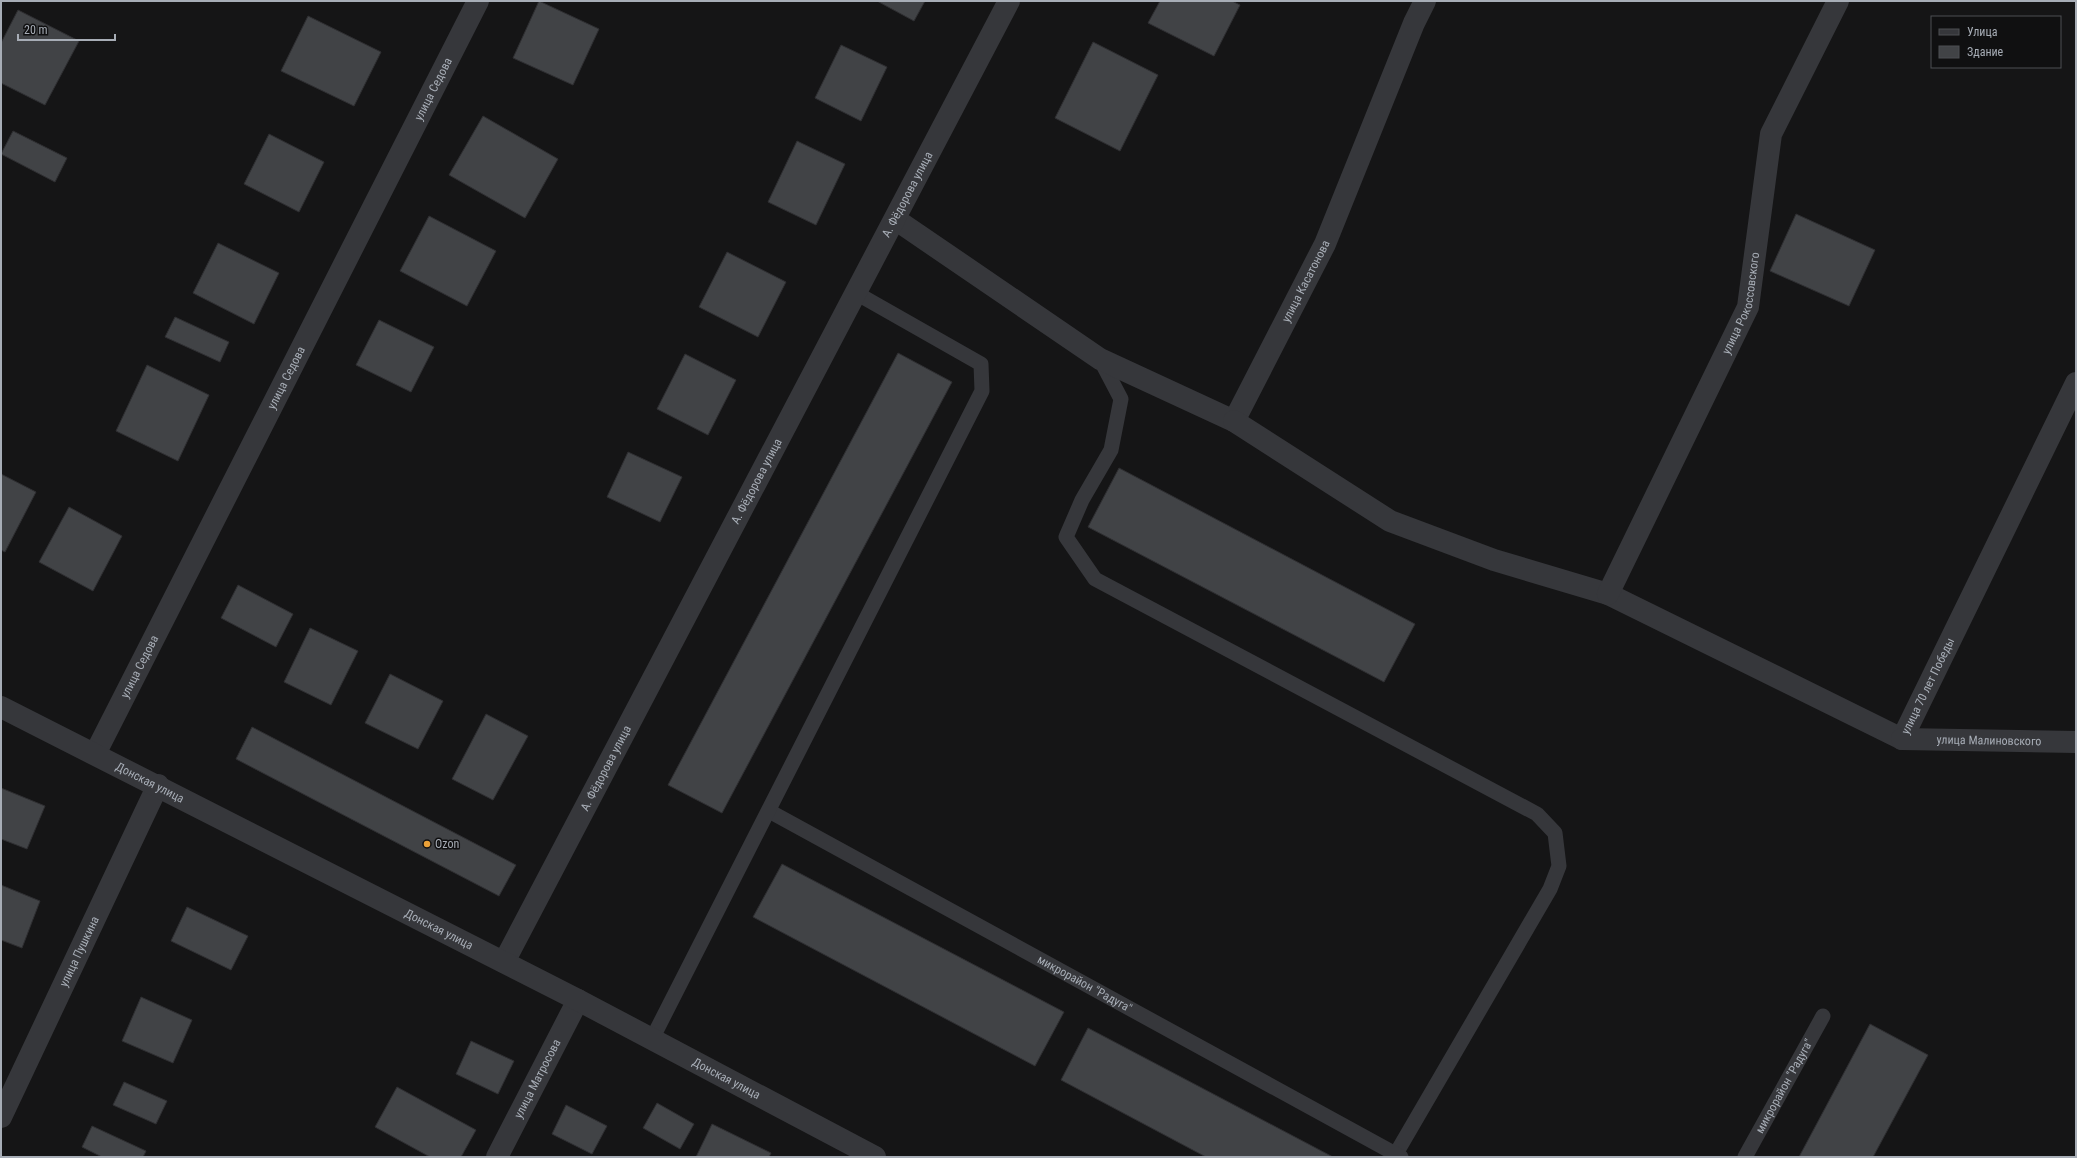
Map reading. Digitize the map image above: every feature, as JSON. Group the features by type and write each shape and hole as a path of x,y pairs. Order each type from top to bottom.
{"street":[{"name":"улица Седова","path":"95,754 478,1"},
{"name":"А. Фёдорова улица","path":"504,962 1009,1"},
{"name":"улица Касатонова","path":"1234,420 1325,244 1414,23 1425,1"},
{"name":"улица Рокоссовского","path":"1608,594 1748,308 1771,134 1838,1"},
{"path":"895,219 1100,359 1234,420"},
{"name":"улица 70 лет Победы","path":"1234,420 1390,521 1494,560 1608,594 1902,739 2076,383"},
{"name":"Донская улица","path":"1,707 158,785 578,1000 875,1157"},
{"name":"улица Малиновского","path":"1902,739 2076,742"},
{"name":"улица Пушкина","path":"1,1117 158,785"},
{"name":"улица Матросова","path":"497,1157 578,1000"}],"lane":[{"path":"652,1039 982,391 981,364 856,293"},
{"path":"1100,359 1121,399 1111,450 1082,500 1066,537 1095,579 1537,814 1555,833 1559,866 1550,888 1397,1156"},
{"name":"микрорайон \"Радуга\"","path":"769,811 1397,1156"},
{"name":"микрорайон \"Радуга\"","path":"1745,1157 1823,1016"}],"building":[{"path":"539,1 599,29 573,85 513,58"},
{"path":"877,1 925,1 914,21"},
{"path":"1160,1 1232,1 1240,5 1214,56 1148,23"},
{"path":"18,10 79,41 45,105 1,83 1,43"},
{"path":"308,16 381,52 354,106 281,71"},
{"path":"1093,42 1158,75 1120,151 1055,118"},
{"path":"841,45 887,67 861,121 815,98"},
{"path":"483,116 558,159 525,218 449,175"},
{"path":"13,131 67,158 55,182 1,154"},
{"path":"269,134 324,162 299,212 244,184"},
{"path":"797,141 845,164 816,225 768,202"},
{"path":"1796,214 1875,250 1849,306 1770,271"},
{"path":"429,216 496,251 467,306 400,271"},
{"path":"218,243 279,273 254,324 193,293"},
{"path":"727,252 786,282 758,337 699,307"},
{"path":"175,317 229,342 220,362 165,337"},
{"path":"379,320 434,347 411,392 356,365"},
{"path":"898,353 952,382 722,813 668,785"},
{"path":"685,354 736,380 708,435 657,409"},
{"path":"147,365 209,395 178,461 116,431"},
{"path":"628,452 682,477 660,522 607,497"},
{"path":"1119,468 1415,624 1384,682 1088,527"},
{"path":"1,474 36,492 5,552 1,550"},
{"path":"69,507 122,536 93,591 39,562"},
{"path":"238,585 293,614 276,647 221,618"},
{"path":"310,628 358,651 331,705 284,682"},
{"path":"390,674 443,701 418,749 365,723"},
{"path":"486,714 528,736 493,800 452,779"},
{"path":"252,727 516,865 499,896 236,759"},
{"path":"1,788 45,806 27,849 1,839"},
{"path":"782,864 1064,1012 1035,1066 753,917"},
{"path":"1,885 40,901 22,948 1,940"},
{"path":"187,907 248,936 231,970 171,941"},
{"path":"141,997 192,1020 173,1063 122,1041"},
{"path":"1870,1024 1928,1055 1873,1157 1799,1157"},
{"path":"1088,1028 1333,1157 1206,1157 1061,1080"},
{"path":"471,1041 514,1061 498,1094 456,1074"},
{"path":"124,1082 167,1101 156,1124 113,1105"},
{"path":"397,1087 476,1130 461,1157 430,1157 375,1127"},
{"path":"657,1103 694,1124 680,1149 643,1128"},
{"path":"566,1105 607,1126 592,1154 552,1134"},
{"path":"712,1124 771,1153 769,1157 696,1157"},
{"path":"92,1126 146,1151 143,1157 102,1157 82,1147"}],"place":[{"name":"Ozon","path":"427,844"}]}
